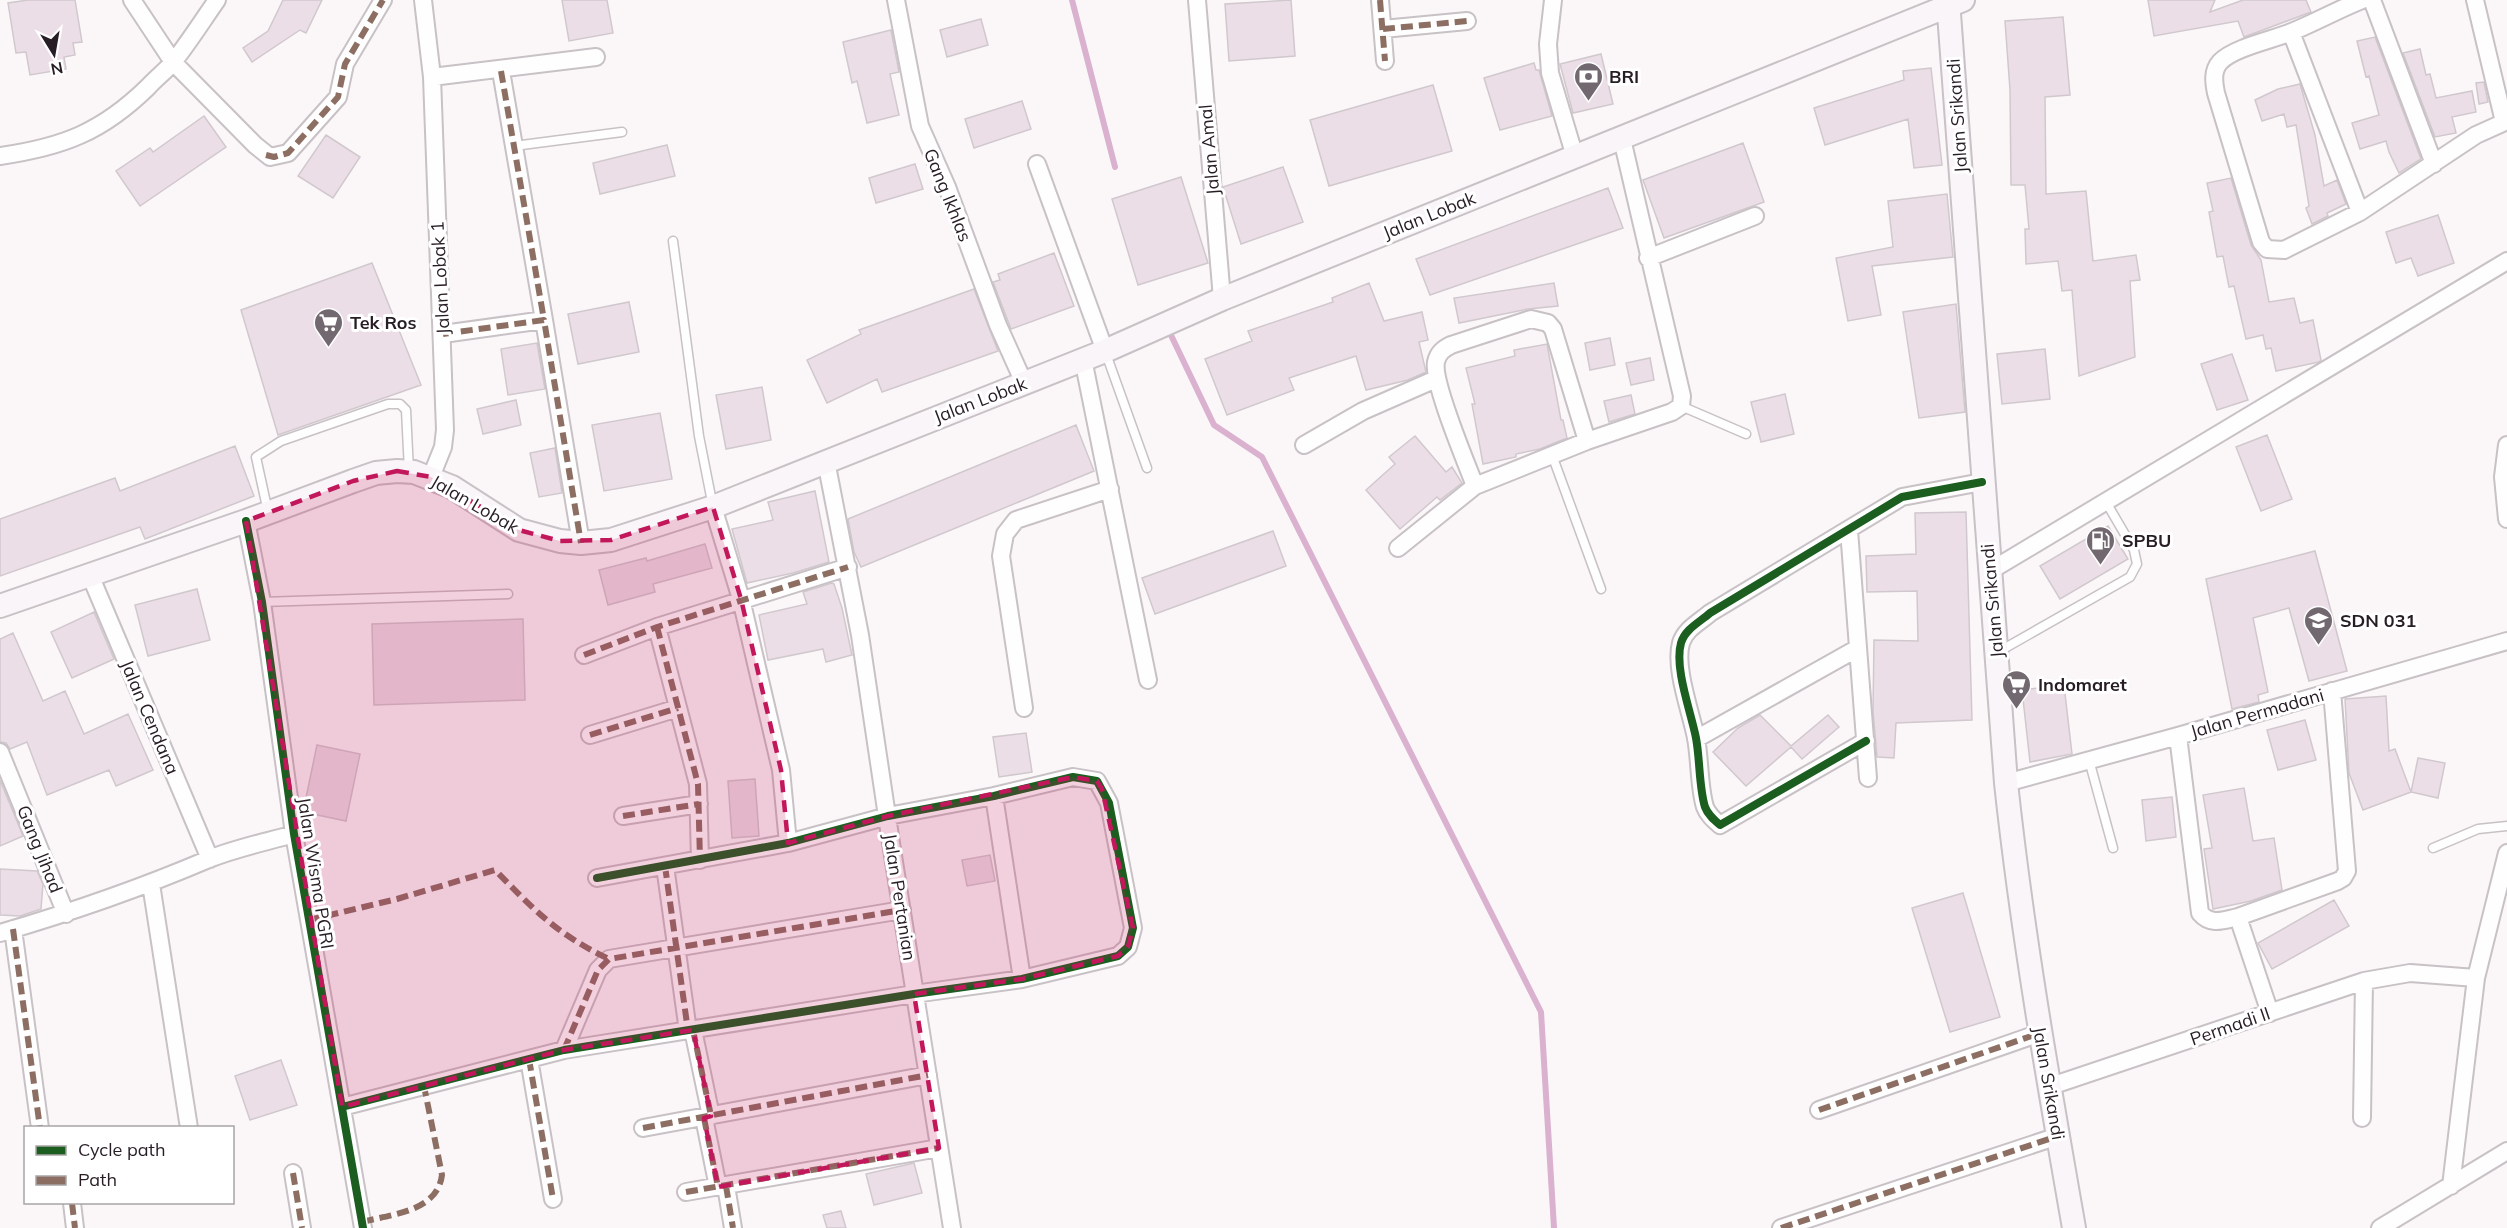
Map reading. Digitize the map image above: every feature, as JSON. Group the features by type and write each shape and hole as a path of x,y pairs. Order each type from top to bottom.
{"main road":[{"name":"Jalan Lobak","path":"0,606 246,521 376,473 420,474 452,487 519,530 543,538 581,543 611,540 713,507 1105,351 1222,299 1622,139 1953,2"},
{"name":"Jalan Srikandi","path":"1953,2 1982,482 2006,783 2015,865 2040,1033 2074,1228"}],"street":[{"path":"132,0 173,62 266,155 282,156 288,153 338,97 345,64 383,0"},
{"path":"0,156 30,152 70,140 101,126 130,105 173,62 217,0"},
{"name":"Jalan Lobak 1","path":"420,474 443,447 445,430 432,77 423,0"},
{"name":"Gang Ikhlas","path":"896,0 920,126 947,187 998,325 1024,383"},
{"name":"Jalan Amal","path":"1197,0 1222,299"},
{"path":"1380,0 1385,61"},
{"path":"1553,0 1548,44 1549,66 1575,157"},
{"path":"2362,0 2341,4 2291,32 2229,56 2220,62 2216,70 2214,81 2261,242 2267,249 2278,252 2284,250 2360,212 2476,135 2506,121 2475,0"},
{"path":"2372,0 2434,164"},
{"path":"1383,29 1467,21"},
{"path":"2291,32 2360,212"},
{"path":"432,77 596,57"},
{"path":"501,70 581,543"},
{"path":"1398,548 1475,486 1587,441 1672,412 1681,406 1682,396 1622,139"},
{"path":"1037,165 1105,351"},
{"path":"1648,258 1755,216"},
{"path":"1990,571 2507,261"},
{"path":"1475,486 1436,379 1437,360 1442,350 1451,345 1531,319 1540,319 1553,329 1587,441"},
{"path":"443,334 544,320"},
{"path":"1083,359 1148,680"},
{"path":"1304,445 1363,411 1436,379"},
{"path":"2507,445 2503,477 2507,519"},
{"name":"Jalan Pertanian","path":"826,461 848,567 952,1228"},
{"path":"1866,741 1720,825 1713,820 1705,808 1696,739 1680,656 1682,642 1687,632 1710,613 1902,498 1916,493 1982,482"},
{"path":"1024,708 1001,556 1005,534 1016,520 1110,489"},
{"path":"713,507 741,599 782,770 788,843"},
{"name":"Jalan Wisma PGRI","path":"246,521 262,602 294,834 363,1228"},
{"path":"1849,530 1868,778"},
{"path":"584,655 657,627 741,599 848,567"},
{"name":"Jalan Cendana","path":"90,575 210,859"},
{"path":"657,627 698,784 700,860"},
{"name":"Jalan Permadani","path":"2006,783 2507,641"},
{"path":"1696,739 1858,648"},
{"path":"2178,736 2200,913 2205,919 2214,922 2238,917 2338,881 2347,871 2332,692"},
{"path":"590,735 678,708"},
{"name":"Gang Jihad","path":"0,752 66,914"},
{"path":"342,1107 564,1050 914,994 1023,979 1118,956 1128,947 1133,928 1109,803 1097,781 1073,777 994,796 888,816 788,843 597,878"},
{"path":"994,796 1023,979"},
{"path":"623,816 699,804"},
{"path":"40,1126 7,931 66,914 151,884 210,859 294,834"},
{"path":"2451,1186 2476,978 2507,854"},
{"path":"665,866 675,948 690,1030 722,1187 733,1228"},
{"path":"151,884 189,1126"},
{"path":"564,1050 594,977 609,959 902,910"},
{"path":"2238,917 2270,1013"},
{"name":"Permadi II","path":"2051,1086 2364,981 2410,973 2476,978"},
{"path":"2362,1118 2364,981"},
{"path":"1819,1110 2040,1033"},
{"path":"529,1059 553,1199"},
{"path":"643,1128 928,1075"},
{"path":"1781,1228 2058,1136"},
{"path":"686,1192 939,1148"},
{"path":"2380,1228 2507,1151"},
{"path":"293,1173 302,1228"},
{"path":"74,1204 75,1228"}],"lane":[{"path":"514,146 622,132"},
{"path":"673,240 699,436 713,507"},
{"path":"1105,351 1147,468"},
{"path":"268,513 256,457 281,441 388,404 400,404 406,410 420,474"},
{"path":"1681,406 1746,434"},
{"path":"1552,455 1601,589"},
{"path":"1996,653 2130,577 2137,564 2134,550 2106,502"},
{"path":"262,602 508,594"},
{"path":"2089,760 2113,848"},
{"path":"2433,848 2478,829 2507,826"}],"highlighted area":[{"path":"397,471 431,477 519,530 560,541 611,540 713,507 741,599 781,770 788,843 888,816 1073,777 1097,781 1102,789 1133,928 1128,947 1118,956 1022,979 914,994 939,1148 718,1187 704,1118 711,1116 693,1030 564,1050 342,1107 246,521 353,481"}],"building":[{"path":"28,0 75,0 82,42 73,43 75,55 64,57 66,69 30,75 26,52 16,53 8,3"},
{"path":"283,0 322,0 306,33 300,30 252,62 243,48 268,31"},
{"path":"562,0 607,0 613,33 569,41"},
{"path":"1291,0 1295,56 1229,61 1225,4"},
{"path":"2148,0 2215,0 2210,12 2243,0 2306,0 2311,12 2244,37 2238,21 2154,36"},
{"path":"2063,17 2070,95 2045,97 2046,194 2086,191 2093,261 2136,255 2140,280 2130,281 2135,357 2079,376 2072,290 2062,291 2058,261 2026,264 2025,229 2029,229 2025,185 2011,185 2010,90 2005,21"},
{"path":"981,19 988,45 947,57 940,30"},
{"path":"891,30 899,72 890,74 899,115 867,123 857,81 852,83 843,42"},
{"path":"2375,37 2421,159 2399,173 2386,141 2360,149 2352,123 2379,115 2357,41"},
{"path":"2420,49 2426,75 2430,74 2436,98 2472,91 2476,112 2452,117 2456,133 2435,137 2403,53"},
{"path":"1601,54 1613,104 1573,113 1560,64"},
{"path":"1534,63 1536,70 1539,70 1552,116 1500,130 1484,78"},
{"path":"1931,68 1942,165 1914,168 1908,119 1825,145 1814,108 1904,80 1903,71"},
{"path":"2484,82 2488,102 2479,104 2476,83"},
{"path":"2300,84 2315,135 2324,186 2337,180 2346,204 2327,213 2328,216 2312,224 2306,208 2309,206 2296,125 2287,127 2284,114 2262,121 2255,100 2278,89"},
{"path":"1433,85 1452,151 1329,186 1310,120"},
{"path":"1022,101 1031,129 974,148 965,119"},
{"path":"204,116 226,147 140,206 116,171 150,148 153,152"},
{"path":"326,135 360,157 333,198 298,176"},
{"path":"1743,143 1764,202 1664,238 1643,180"},
{"path":"667,145 675,176 600,194 593,163"},
{"path":"915,164 923,189 876,203 869,178"},
{"path":"1283,167 1303,222 1241,244 1223,187"},
{"path":"1181,177 1208,263 1138,285 1112,199"},
{"path":"2231,178 2251,245 2261,260 2269,302 2294,298 2300,323 2313,320 2321,360 2319,362 2276,371 2271,348 2266,349 2263,335 2246,339 2234,286 2229,287 2223,256 2217,257 2209,212 2213,211 2207,183"},
{"path":"1608,188 1623,228 1430,295 1416,259"},
{"path":"1947,194 1953,257 1872,266 1881,315 1848,321 1836,258 1893,247 1888,201"},
{"path":"2438,215 2454,263 2418,276 2411,258 2396,263 2386,232"},
{"path":"1054,253 1074,306 1011,329 993,282 1000,280 998,274"},
{"name":"Tek Ros","path":"372,263 421,385 278,435 241,310"},
{"path":"1369,283 1384,321 1422,312 1428,340 1419,342 1426,372 1408,380 1366,390 1356,356 1289,378 1294,390 1227,415 1205,359 1252,341 1248,331 1333,302 1332,298"},
{"path":"1554,283 1558,306 1528,309 1459,323 1454,298"},
{"path":"974,289 998,351 882,392 877,379 827,403 807,360 861,334 859,330"},
{"path":"629,302 639,352 578,364 568,314"},
{"path":"1956,304 1965,412 1919,418 1903,312"},
{"path":"1610,338 1615,365 1590,370 1585,343"},
{"path":"537,343 545,389 508,395 501,349"},
{"path":"1547,344 1561,420 1563,420 1567,438 1540,449 1516,454 1516,457 1483,464 1472,404 1475,404 1466,368 1515,356 1514,350"},
{"path":"2045,349 2050,399 2002,404 1997,354"},
{"path":"2232,354 2248,400 2217,410 2201,364"},
{"path":"1650,358 1654,380 1631,385 1626,363"},
{"path":"762,387 771,440 726,449 716,395"},
{"path":"1785,394 1794,434 1761,442 1751,402"},
{"path":"1631,395 1635,414 1609,422 1604,401"},
{"path":"516,400 521,425 483,434 477,409"},
{"path":"660,413 672,479 604,491 592,425"},
{"path":"1076,425 1094,471 861,567 854,552 848,519"},
{"path":"2267,435 2292,499 2261,511 2236,447"},
{"path":"1415,436 1446,472 1452,467 1462,483 1440,500 1437,497 1400,529 1366,490 1395,464 1389,457"},
{"path":"235,446 254,496 145,539 140,527 0,576 0,519 115,478 120,491"},
{"path":"555,448 562,493 539,497 530,453"},
{"path":"815,491 829,562 747,583 732,529 773,520 768,502"},
{"path":"1966,512 1972,720 1896,723 1894,758 1877,757 1873,711 1874,640 1918,641 1917,591 1867,592 1866,556 1916,554 1915,513"},
{"path":"2108,526 2128,559 2060,599 2040,566"},
{"path":"1273,531 1286,566 1155,614 1142,578"},
{"path":"705,544 712,568 653,584 655,592 608,605 599,570 646,558 647,561"},
{"name":"SDN 031","path":"2315,551 2347,671 2309,681 2289,608 2253,618 2268,692 2258,695 2259,702 2232,709 2206,579"},
{"path":"832,583 842,608 852,655 826,662 823,649 768,660 759,615 807,604 803,592"},
{"path":"197,589 210,640 148,656 135,605"},
{"path":"94,612 114,659 72,678 51,632"},
{"path":"523,619 525,700 374,705 372,624"},
{"path":"13,633 43,701 65,691 84,734 128,714 153,770 116,786 109,770 47,795 27,742 10,749 6,743 0,742 0,639"},
{"path":"2064,685 2072,754 2030,762 2022,690"},
{"path":"2386,696 2389,751 2395,749 2411,792 2363,810 2349,773 2345,699"},
{"path":"1760,715 1791,746 1828,715 1839,727 1802,759 1791,747 1746,786 1713,752 1738,728"},
{"path":"2305,720 2316,760 2278,770 2267,730"},
{"path":"1026,733 1032,772 999,777 993,737"},
{"path":"317,745 360,754 346,821 303,812"},
{"path":"2418,758 2445,763 2438,798 2411,792"},
{"path":"755,779 759,836 732,838 728,781"},
{"path":"0,780 23,836 0,846"},
{"path":"2244,788 2253,841 2274,838 2282,890 2251,901 2213,909 2204,849 2212,848 2203,795"},
{"path":"2172,797 2176,837 2146,841 2142,800"},
{"path":"990,855 995,881 967,886 962,860"},
{"path":"0,869 37,871 43,884 41,909 20,916 0,915"},
{"path":"1963,893 2000,1017 1950,1032 1912,908"},
{"path":"2334,900 2349,926 2272,969 2258,943"},
{"path":"281,1060 297,1105 250,1120 235,1076"},
{"path":"914,1163 922,1193 874,1205 866,1174"},
{"path":"841,1211 846,1228 827,1228 823,1215"}],"waterway":[{"path":"1072,0 1115,167"},
{"path":"1169,331 1214,425 1262,457 1541,1012 1554,1228"}],"marked path":[{"path":"266,155 274,157 288,153 338,97 345,64 383,0"},
{"path":"1380,0 1385,61"},
{"path":"1383,29 1467,21"},
{"path":"501,71 544,320"},
{"path":"443,334 544,320 581,543"},
{"path":"584,655 657,627 848,567"},
{"path":"657,627 698,784 700,860"},
{"path":"590,735 678,708"},
{"path":"623,816 699,804"},
{"path":"665,866 688,1031"},
{"path":"309,920 397,899 495,870 561,931 609,959"},
{"path":"564,1050 598,970 609,959 902,910"},
{"path":"13,929 40,1126"},
{"path":"693,1030 711,1116"},
{"path":"1819,1110 2040,1033"},
{"path":"529,1059 553,1199"},
{"path":"643,1128 928,1075"},
{"path":"362,1222 399,1213 422,1204 432,1197 438,1187 442,1175 424,1086"},
{"path":"704,1118 718,1187"},
{"path":"1781,1228 2058,1136"},
{"path":"686,1192 939,1148"},
{"path":"293,1173 302,1228"},
{"path":"726,1186 733,1228"},
{"path":"72,1204 75,1228"}],"cycle path":[{"path":"1866,741 1720,825 1708,812 1703,799 1696,738 1680,665 1679,653 1683,638 1710,613 1902,497 1982,482"},
{"path":"246,521 262,602 294,834 363,1228"},
{"path":"342,1107 564,1050 1022,979 1118,956 1128,947 1133,928 1109,803 1097,781 1073,777 994,796 888,816 788,843 597,878"}],"place":[{"name":"BRI","path":"1588,102"},
{"name":"Tek Ros","path":"329,348"},
{"name":"SPBU","path":"2101,566"},
{"name":"SDN 031","path":"2319,646"},
{"name":"Indomaret","path":"2017,710"}]}
